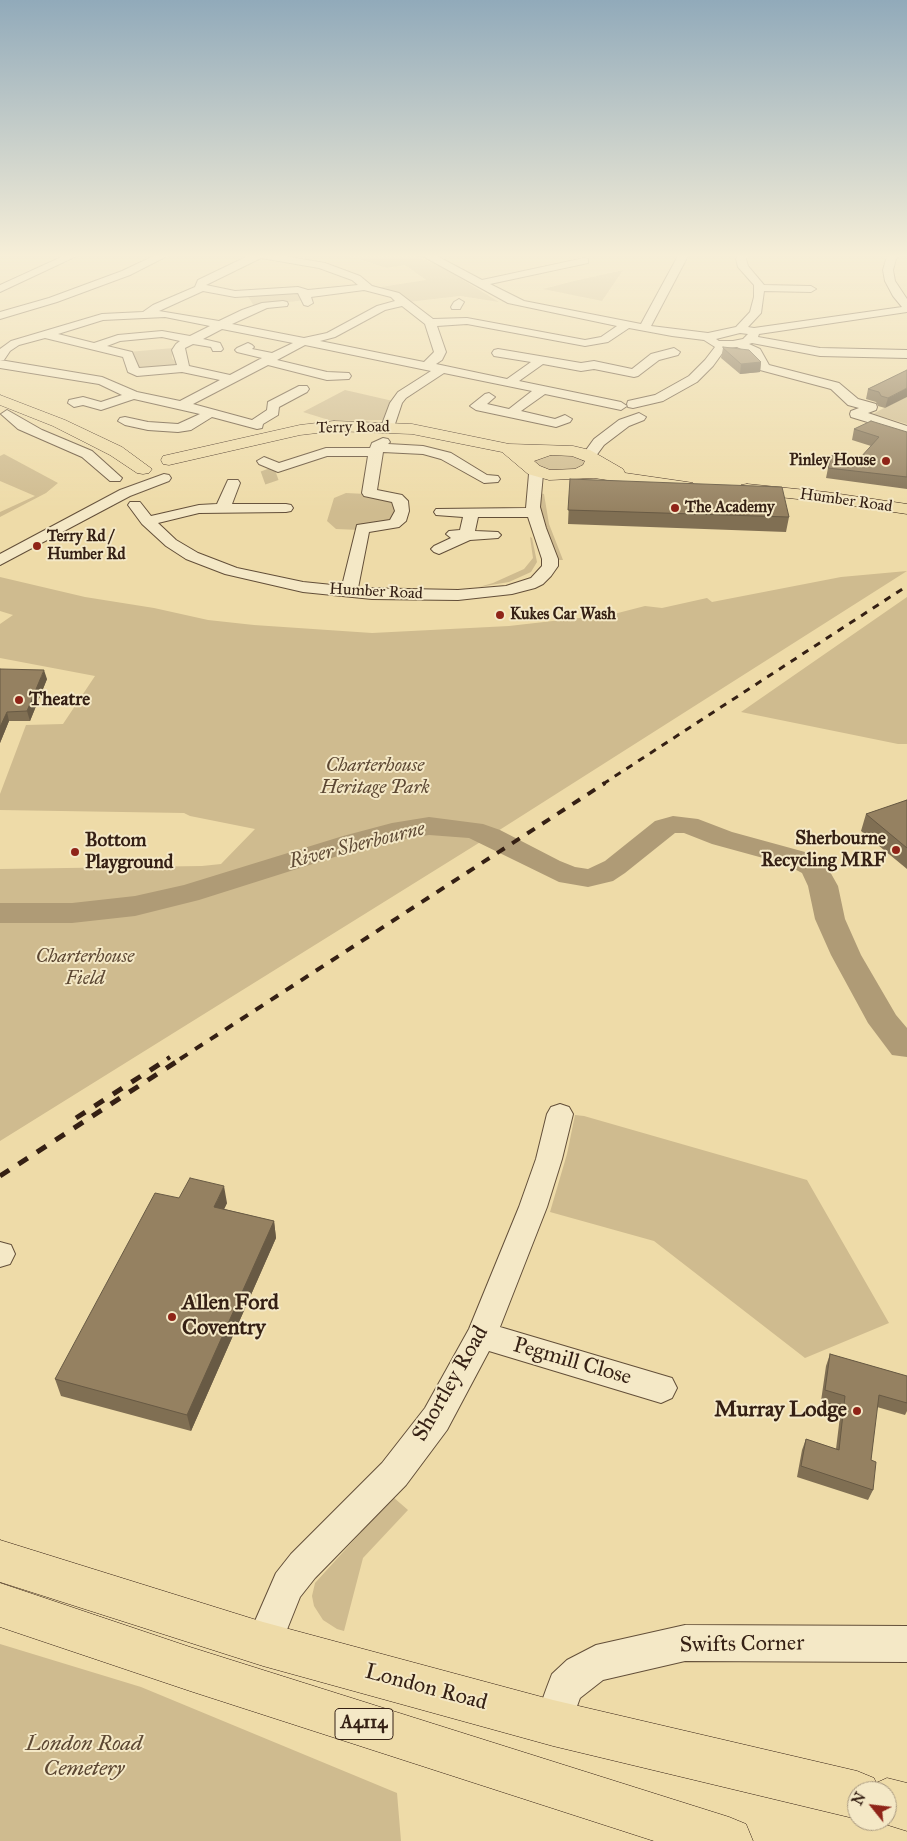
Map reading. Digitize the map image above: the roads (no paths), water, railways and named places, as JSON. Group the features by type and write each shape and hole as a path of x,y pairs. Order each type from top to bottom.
{"main road":[{"path":"4,407 45,416 148,467 180,462 178,473 150,477 148,467"},
{"name":"Terry Road","path":"148,467 300,430 334,426 381,442 440,433 523,450 578,452 589,458"},
{"name":"Terry Road","path":"494,445 532,473 558,476 578,474"},
{"path":"532,473 530,457 535,453 556,450"},
{"name":"Terry Road","path":"178,473 196,458 214,451"},
{"path":"578,474 590,468 592,464 589,458"},
{"path":"589,458 610,470 636,480"},
{"path":"578,474 594,473 701,488"},
{"name":"Humber Road","path":"734,489 802,494 907,509"},
{"name":"London Road","path":"0,1561 264,1644 553,1724 847,1794"},
{"name":"A4114","path":"0,1605 200,1672 729,1841"}],"street":[{"path":"0,356 10,345 25,340"},
{"path":"66,340 128,355 132,369 137,372"},
{"path":"93,347 113,340"},
{"path":"182,368 183,365 178,348 191,340 216,345 217,349"},
{"path":"294,340 542,390 639,417 652,413 649,407"},
{"path":"182,405 269,359 312,340"},
{"path":"426,366 438,357 440,352 436,340"},
{"path":"576,340 590,343 604,340"},
{"path":"709,340 712,343 722,345 741,340"},
{"path":"749,340 764,367 835,386 853,402 871,407 856,414 907,430"},
{"path":"758,340 820,352 907,354"},
{"path":"589,458 593,448 624,413 659,398 699,375 722,345"},
{"path":"248,347 241,350 306,371 328,376 345,376"},
{"path":"507,352 581,367 594,365 632,375 655,358 674,352"},
{"path":"594,365 606,357"},
{"path":"509,383 541,360"},
{"path":"306,371 323,362"},
{"path":"0,364 108,383 133,395 182,405 255,424 273,412 273,405 303,389"},
{"path":"108,383 137,372 182,368 232,379"},
{"path":"349,592 362,528 394,524 399,521 402,511 401,501 397,498 369,493 381,442 396,403 402,395 447,370"},
{"path":"35,384 42,382 54,373"},
{"path":"511,413 542,390"},
{"path":"74,403 83,402 101,406 133,395"},
{"path":"465,416 489,397"},
{"path":"624,413 649,407 659,398"},
{"path":"4,407 23,426 87,454 113,475 148,467"},
{"path":"478,407 560,423"},
{"path":"125,422 178,428 186,427 210,413"},
{"path":"23,426 45,416"},
{"path":"264,461 279,470 326,452 381,442 412,446 446,456 484,479 493,479"},
{"path":"556,450 578,448 599,442"},
{"name":"Terry Road","path":"130,499 148,467"},
{"name":"Terry Road","path":"0,560 130,499 178,473"},
{"name":"Humber Road","path":"130,499 147,522 171,543 192,556 231,571 303,587 349,592 409,595 467,594 506,591 529,585 545,573 550,566 550,559 534,513 532,473"},
{"path":"223,508 233,483"},
{"path":"147,522 194,504 265,513 286,508"},
{"path":"441,512 534,513"},
{"path":"467,536 471,512"},
{"path":"440,532 467,536 493,535"},
{"path":"433,552 467,536"},
{"name":"Shortley Road","path":"264,1644 288,1585 303,1566 394,1474 436,1419 482,1335 533,1207 549,1159 560,1114"},
{"name":"Pegmill Close","path":"482,1335 662,1388"},
{"name":"Swifts Corner","path":"553,1724 565,1687 580,1673 596,1663 685,1643 907,1644"}],"waterway":[{"name":"River Sherbourne","path":"0,913 72,913 135,906 189,893 353,842 392,832 429,826 473,830 490,836 569,875 588,878 603,874 615,867 665,827 673,824 688,825 722,838 795,858 814,867 823,886 830,919 846,955 884,1023 904,1046"}],"tunnel":[{"path":"263,478 280,472"}],"railway":[{"path":"603,784 907,586"},
{"path":"180,1059 605,783"},
{"path":"76,1118 169,1058"},
{"path":"0,1176 182,1058"}],"place":[{"name":"Pinley House","path":"886,461"},
{"name":"The Academy","path":"675,508"},
{"name":"Terry Rd / Humber Rd","path":"37,546"},
{"name":"Kukes Car Wash","path":"500,615"},
{"name":"Theatre","path":"19,700"},
{"name":"Sherbourne Recycling MRF","path":"896,850"},
{"name":"Bottom Playground","path":"75,852"},
{"name":"Allen Ford Coventry","path":"172,1317"},
{"name":"Murray Lodge","path":"857,1411"}],"park label":[{"name":"Charterhouse Heritage Park","path":"375,777"},
{"name":"Charterhouse Field","path":"85,968"},
{"name":"London Road Cemetery","path":"84,1758"}]}
